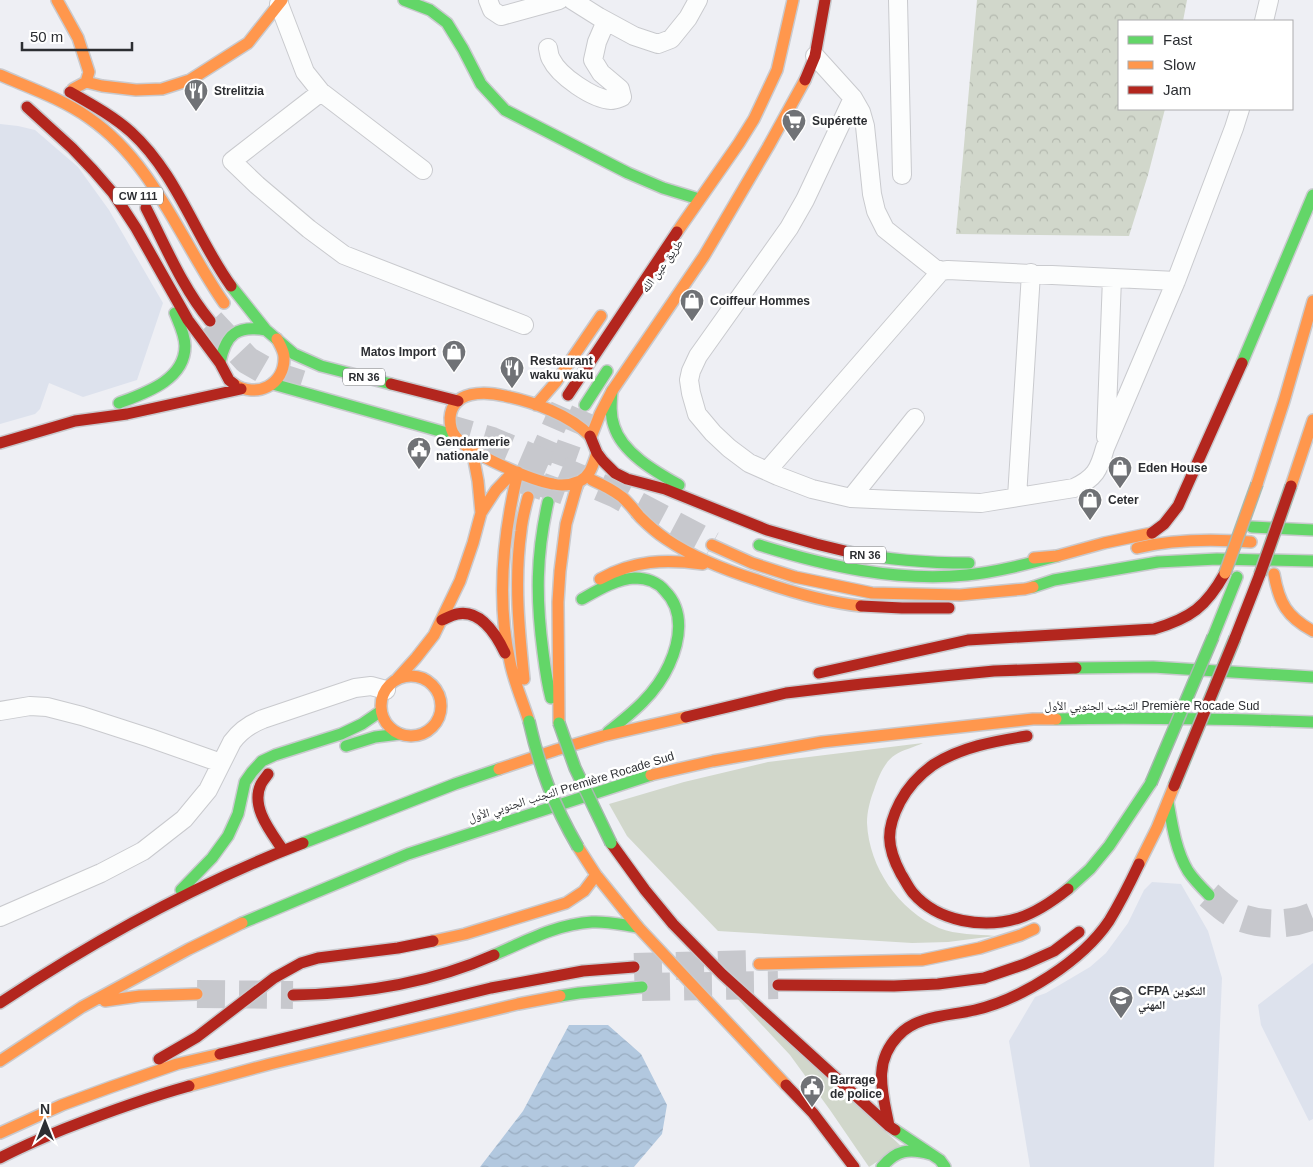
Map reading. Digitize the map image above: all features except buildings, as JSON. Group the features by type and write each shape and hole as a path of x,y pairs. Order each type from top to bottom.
{"main road":[{"path":"57,0 78,38 90,72 86,82 70,91"},
{"path":"404,0 430,10 447,23 481,84 505,110 663,188 699,198"},
{"name":"طريق عين الله","path":"568,395 754,119 777,70 793,0"},
{"path":"591,437 612,391 704,256 806,78 814,56 825,0"},
{"path":"86,82 136,90 162,89 190,80 248,43 280,2"},
{"path":"0,75 63,102 80,112 115,139 131,155 154,186 210,284 224,303"},
{"path":"36,90 50,88 70,91 96,106 132,132 165,172 216,264 266,330 277,339 282,348 284,358 283,368 279,377 266,388 258,390 241,389 127,414 74,421"},
{"path":"55,118 24,105 62,137 113,193 135,227 192,326 221,364"},
{"path":"711,224 768,147"},
{"name":"CW 111","path":"138,195 157,228 183,282 210,321"},
{"path":"1152,533 1164,524 1178,506 1313,195"},
{"path":"675,216 681,209 699,198"},
{"path":"0,444 74,421 153,388 174,373 182,363 185,348 184,340 161,272"},
{"path":"1262,503 1263,484 1313,300"},
{"path":"244,302 261,317 295,340"},
{"path":"536,405 556,382 605,310"},
{"path":"241,389 231,383 224,375 221,364 222,349 229,337 240,330 253,327 266,330"},
{"path":"805,676 968,640 1136,631 1160,627 1188,616 1204,605 1225,574 1263,484 1313,336"},
{"name":"RN 36","path":"277,339 291,352 321,366 458,401"},
{"path":"210,373 221,364"},
{"path":"585,406 611,365"},
{"name":"RN 36","path":"273,384 454,435"},
{"path":"456,386 536,405 574,421 591,437 597,453 592,467 582,480 566,524 562,547 558,602 558,723"},
{"path":"127,414 184,390"},
{"path":"612,391 611,411 614,429 623,444 636,457 666,478 717,509"},
{"path":"479,393 467,396 454,404 450,416 450,425 454,435 472,450 546,483 564,485 582,480 619,495 658,533 693,555 715,566 783,590 825,600 890,608 950,608 985,603 1054,580 1128,566 1217,558 1313,561"},
{"path":"889,1126 882,1083 882,1064 892,1042 901,1033 919,1021 972,1011 1012,997 1062,968 1108,922 1138,869 1168,802 1235,638 1260,574 1313,420"},
{"path":"472,450 478,481 481,513"},
{"name":"RN 36","path":"597,453 616,473 636,483 658,486 766,530 825,548 883,558 953,564 1056,556 1104,543 1174,530"},
{"path":"392,685 405,677 413,676 421,678 434,686 438,692 441,706 434,726 422,734 414,736 400,734 388,725 381,711 382,697 392,685 416,658 434,635 460,581 481,513 496,490 516,471"},
{"path":"510,663 503,599 503,562 516,471"},
{"path":"528,497 520,538 517,567 517,598 529,721"},
{"path":"548,502 539,550 537,600 538,622 549,692 558,723 575,768 611,843 667,917 696,948 776,1024 889,1126 940,1160 945,1167"},
{"path":"1123,845 1213,637 1238,574 1256,520"},
{"path":"1291,522 1274,574 1276,589 1289,615 1304,627 1313,631"},
{"path":"1228,527 1313,530"},
{"path":"1124,552 1170,541 1198,539 1284,544"},
{"path":"747,540 794,556 834,565 875,572 920,576 956,576 991,572 1056,556"},
{"path":"712,544 752,563 795,577 872,592 920,596 960,595 1025,589"},
{"path":"603,736 629,716 643,702 664,675 672,660 677,643 679,614 668,592 648,580 636,578 610,585 580,602 598,580 609,573 636,563 681,562 715,566"},
{"path":"1054,580 1090,563"},
{"path":"442,620 456,614 468,614 486,623 493,631 510,663 529,721 542,774 564,823 596,875 638,927 812,1113 854,1167"},
{"path":"559,654 571,619"},
{"path":"432,654 434,635"},
{"path":"0,1003 44,973 140,917 224,876 283,850 455,784 603,736 786,693 994,671 1073,668 1153,668 1313,677"},
{"path":"433,674 434,686"},
{"path":"698,713 743,692 770,686"},
{"path":"169,902 215,855 222,845 234,824 242,800 244,785 251,772 262,761 355,728 369,721 381,711"},
{"path":"1080,730 1129,717"},
{"name":"التجنب الجنوبي الأول Première Rocade Sud","path":"82,1007 245,921 408,854 658,773 694,764 869,736 1033,719 1129,717 1313,722"},
{"path":"1239,719 1253,724 1299,733"},
{"path":"332,750 375,737 400,734"},
{"path":"1036,735 1007,738 968,749 941,760 924,772 901,798 891,825 890,848 901,874 914,894 938,912 953,918 989,924 1015,920 1047,905 1082,877 1094,863 1124,826 1150,783"},
{"path":"277,768 264,779 259,786 257,795 261,812 283,850"},
{"path":"1168,802 1178,849 1187,869 1209,896"},
{"path":"778,985 894,986 938,984 984,978 1025,964 1054,951 1107,909 1138,869"},
{"path":"111,1087 198,1037 274,978 301,963 318,958 398,948 456,936 517,919 566,903 584,891 596,875"},
{"path":"293,995 346,992 402,984 491,957 545,932 568,926 591,922 615,923 638,927"},
{"path":"759,964 922,960 980,948 1021,935 1043,925"},
{"path":"0,1133 62,1105 177,1064 490,988 583,971 634,967"},
{"path":"0,1158 18,1148 98,1115 156,1095 270,1064 518,1004 579,994 642,987"},
{"path":"0,1061 82,1007 123,997 197,994"},
{"path":"882,1167 894,1155 906,1150 919,1150 930,1154"}],"street":[{"path":"488,0 492,10 501,16 559,0"},
{"path":"572,0 634,36 658,44 672,39 688,18 698,0"},
{"path":"898,0 902,175"},
{"path":"1264,20 1269,0"},
{"path":"280,2 305,72 321,92 423,170"},
{"path":"548,48 551,59 560,71 574,83 598,97 612,100 622,97 620,89 601,73 593,60 597,42 606,21"},
{"path":"814,56 853,98 861,112 865,126 872,194 876,211 886,229 934,268 941,271 1176,280"},
{"path":"321,92 232,161 286,210 344,255 524,325"},
{"path":"853,98 805,200 789,228 698,356 690,371 690,394 698,414 713,433 729,448 749,462 812,490 851,498 981,503 1074,488 1088,481 1100,467 1105,448 1176,280 1240,110"},
{"path":"767,471 941,271"},
{"path":"1017,497 1030,274"},
{"path":"1105,448 1112,278"},
{"path":"851,498 915,418"},
{"path":"0,918 101,873 143,851 184,819 208,790 236,736 249,726 354,688 392,685"},
{"path":"0,711 30,706 47,707 150,738 221,764"}],"shaded area":[{"path":"0,124 35,130 78,167 109,210 163,303 137,380 83,397 49,383 40,409 35,414 0,424"},
{"name":"CFPA التكوين المهني","path":"1152,882 1181,884 1208,931 1222,978 1214,1167 1030,1167 1009,1041 1035,997 1046,993 1090,967 1106,953 1128,923 1144,890"},
{"path":"1313,963 1313,1119 1309,1121 1261,1025 1258,1005"}],"green space":[{"path":"977,0 1187,0 1183,20 1118,20 1118,110 1165,110 1148,175 1129,236 956,234"},
{"path":"923,743 895,755 880,775 870,802 867,819 873,856 889,886 899,899 925,920 939,928 952,932 995,936 948,942 912,943 718,931 627,836 609,804 684,782 768,762"},
{"path":"687,945 901,1146 869,1167 790,1055"}],"water":[{"path":"569,1025 608,1025 641,1054 667,1105 662,1134 634,1167 480,1167 523,1111"}],"tunnel":[{"path":"211,322 247,360 273,375 301,384"},
{"path":"528,496 544,449 566,399"},
{"path":"549,500 584,408"},
{"path":"443,427 492,441 616,494 712,545"},
{"path":"1209,895 1233,914 1256,922 1285,923 1313,916"},
{"path":"634,967 759,964"},
{"path":"642,987 778,985"},
{"path":"197,994 293,995"}],"traffic: fast":[{"path":"404,0 430,10 447,23 481,84 505,110 628,173 663,188 699,199"},
{"path":"1242,363 1313,195"},
{"path":"231,286 266,330 294,354 321,366 391,384"},
{"path":"119,403 162,384 178,368 183,358 185,342 175,313"},
{"path":"220,362 226,344 234,334 247,329 266,330"},
{"path":"585,405 607,371"},
{"path":"273,384 454,435"},
{"path":"612,391 611,409 613,422 618,436 624,445 641,461 679,485"},
{"path":"548,502 541,540 538,595 543,652 551,698"},
{"path":"1252,527 1313,530"},
{"path":"759,545 836,566 888,574 940,577 978,574 1057,556"},
{"path":"849,552 909,560 969,563"},
{"path":"1033,587 1054,580 1158,562 1217,559 1313,561"},
{"path":"1213,637 1237,577"},
{"path":"582,599 621,580 643,579 651,581 662,588 676,608 678,617 679,626 676,646 664,675 643,702 608,732"},
{"path":"1151,783 1213,637"},
{"path":"1076,668 1153,667 1313,677"},
{"path":"181,890 212,858 228,836 238,814 245,782 262,761 341,734 362,724 381,711"},
{"path":"1056,719 1120,718 1313,722"},
{"path":"529,721 548,786 561,816 578,847"},
{"path":"559,723 575,768 611,843"},
{"path":"346,746 375,737 400,734"},
{"path":"303,843 455,784 499,769"},
{"path":"242,923 408,854 651,775"},
{"path":"1068,889 1090,869 1109,846 1151,783"},
{"path":"1168,802 1180,855 1188,871 1209,895"},
{"path":"494,955 542,934 579,923 603,922 638,927"},
{"path":"560,996 642,987"},
{"path":"895,1130 940,1160 945,1167"},
{"path":"882,1167 892,1157 903,1152 916,1151 930,1154"}],"traffic: slow":[{"path":"57,0 78,38 89,72 86,82 73,89"},
{"path":"86,82 136,90 162,89 190,80 248,43 282,0"},
{"path":"677,232 754,119 777,70 793,0"},
{"path":"0,75 68,105 112,136 149,180 224,303"},
{"path":"591,437 612,391 704,256 805,80"},
{"path":"1257,484 1284,401 1313,301"},
{"path":"536,405 556,382 601,316"},
{"path":"234,384 251,390 268,387 274,382 280,375 284,357 283,350 277,339"},
{"path":"590,436 582,428 551,410 497,394 479,393 463,397 452,409 450,418 455,436 473,451 516,472 543,482 563,485 584,479 591,469 597,453"},
{"path":"1291,486 1313,420"},
{"path":"472,450 478,481 481,513"},
{"path":"397,679 434,635 460,581 481,513 496,490 514,471"},
{"path":"518,472 505,543 502,591 503,614 512,669 529,721"},
{"path":"592,480 622,497 643,520 663,537 699,558 733,572 795,592 834,602 861,606"},
{"path":"559,723 558,602 560,571 566,524 578,482"},
{"path":"1225,573 1257,484"},
{"path":"524,679 519,624 518,568 521,527 528,497"},
{"path":"1034,558 1057,556 1104,543 1152,533"},
{"path":"1137,548 1194,540 1251,542"},
{"path":"712,545 752,563 795,577 872,593 960,595 1033,587"},
{"path":"600,579 625,568 650,562 703,564"},
{"path":"1274,574 1279,593 1286,608 1304,626 1313,631"},
{"path":"411,676 428,681 436,689 441,706 436,723 428,731 411,736 394,731 386,723 381,706 386,689 394,681 411,676"},
{"path":"499,769 603,736 686,717"},
{"path":"651,775 713,761 822,742 1033,719 1056,719"},
{"path":"1139,864 1157,828 1174,786"},
{"path":"578,847 596,875 638,927 786,1085"},
{"path":"433,941 465,934 566,903 584,891 596,875"},
{"path":"0,1061 82,1007 189,949 242,923"},
{"path":"759,964 922,960 980,948 1034,929"},
{"path":"105,1001 140,996 197,994"},
{"path":"189,1086 270,1064 518,1004 560,996"},
{"path":"0,1133 62,1105 111,1087 177,1064 220,1054"}],"traffic: jam":[{"path":"805,80 815,56 825,0"},
{"path":"70,92 117,121 131,132 147,149 173,186 218,267 231,286"},
{"path":"27,107 72,148 113,193 136,228 188,320 220,363 229,380 234,384"},
{"path":"146,208 183,281 210,321"},
{"path":"568,395 677,232"},
{"path":"1152,533 1164,524 1178,506 1242,363"},
{"path":"391,384 458,401"},
{"path":"0,443 75,421 127,414 241,389"},
{"path":"590,436 597,453 603,461 615,473 627,479 665,489 767,530 849,552"},
{"path":"1260,574 1291,486"},
{"path":"819,673 968,640 1154,629 1167,625 1196,610 1211,595 1225,573"},
{"path":"1235,638 1260,574"},
{"path":"861,606 949,608"},
{"path":"442,620 457,614 466,613 473,615 487,624 505,653"},
{"path":"1174,786 1235,638"},
{"path":"686,717 786,693 994,671 1076,668"},
{"path":"1027,736 967,749 944,759 923,773 907,791 895,812 890,829 890,846 896,864 913,893 935,911 962,921 991,923 1019,918 1045,906 1068,889"},
{"path":"268,774 261,784 258,801 263,819 283,850"},
{"path":"0,1003 72,957 147,915 224,876 303,843"},
{"path":"611,843 645,890 673,924 722,974 895,1130"},
{"path":"889,1126 882,1091 882,1068 890,1046 898,1036 914,1024 924,1020 975,1010 1012,997 1031,988 1067,964 1097,936 1109,921 1139,864"},
{"path":"778,985 894,986 938,984 984,978 1025,964 1054,951 1079,932"},
{"path":"159,1059 197,1037 274,978 301,963 318,958 398,948 433,941"},
{"path":"293,995 370,989 421,980 470,965 494,955"},
{"path":"220,1054 491,988 583,971 634,967"},
{"path":"786,1085 813,1113 854,1167"},
{"path":"0,1158 79,1123 189,1086"}],"place":[{"name":"Strelitzia","path":"196,112"},
{"name":"Supérette","path":"794,142"},
{"name":"Coiffeur Hommes","path":"692,322"},
{"name":"Matos Import","path":"454,373"},
{"name":"Restaurant waku waku","path":"512,389"},
{"name":"Gendarmerie nationale","path":"419,470"},
{"name":"Eden House","path":"1120,489"},
{"name":"Ceter","path":"1090,521"},
{"name":"CFPA التكوين المهني","path":"1121,1019"},
{"name":"Barrage de police","path":"812,1108"}]}
